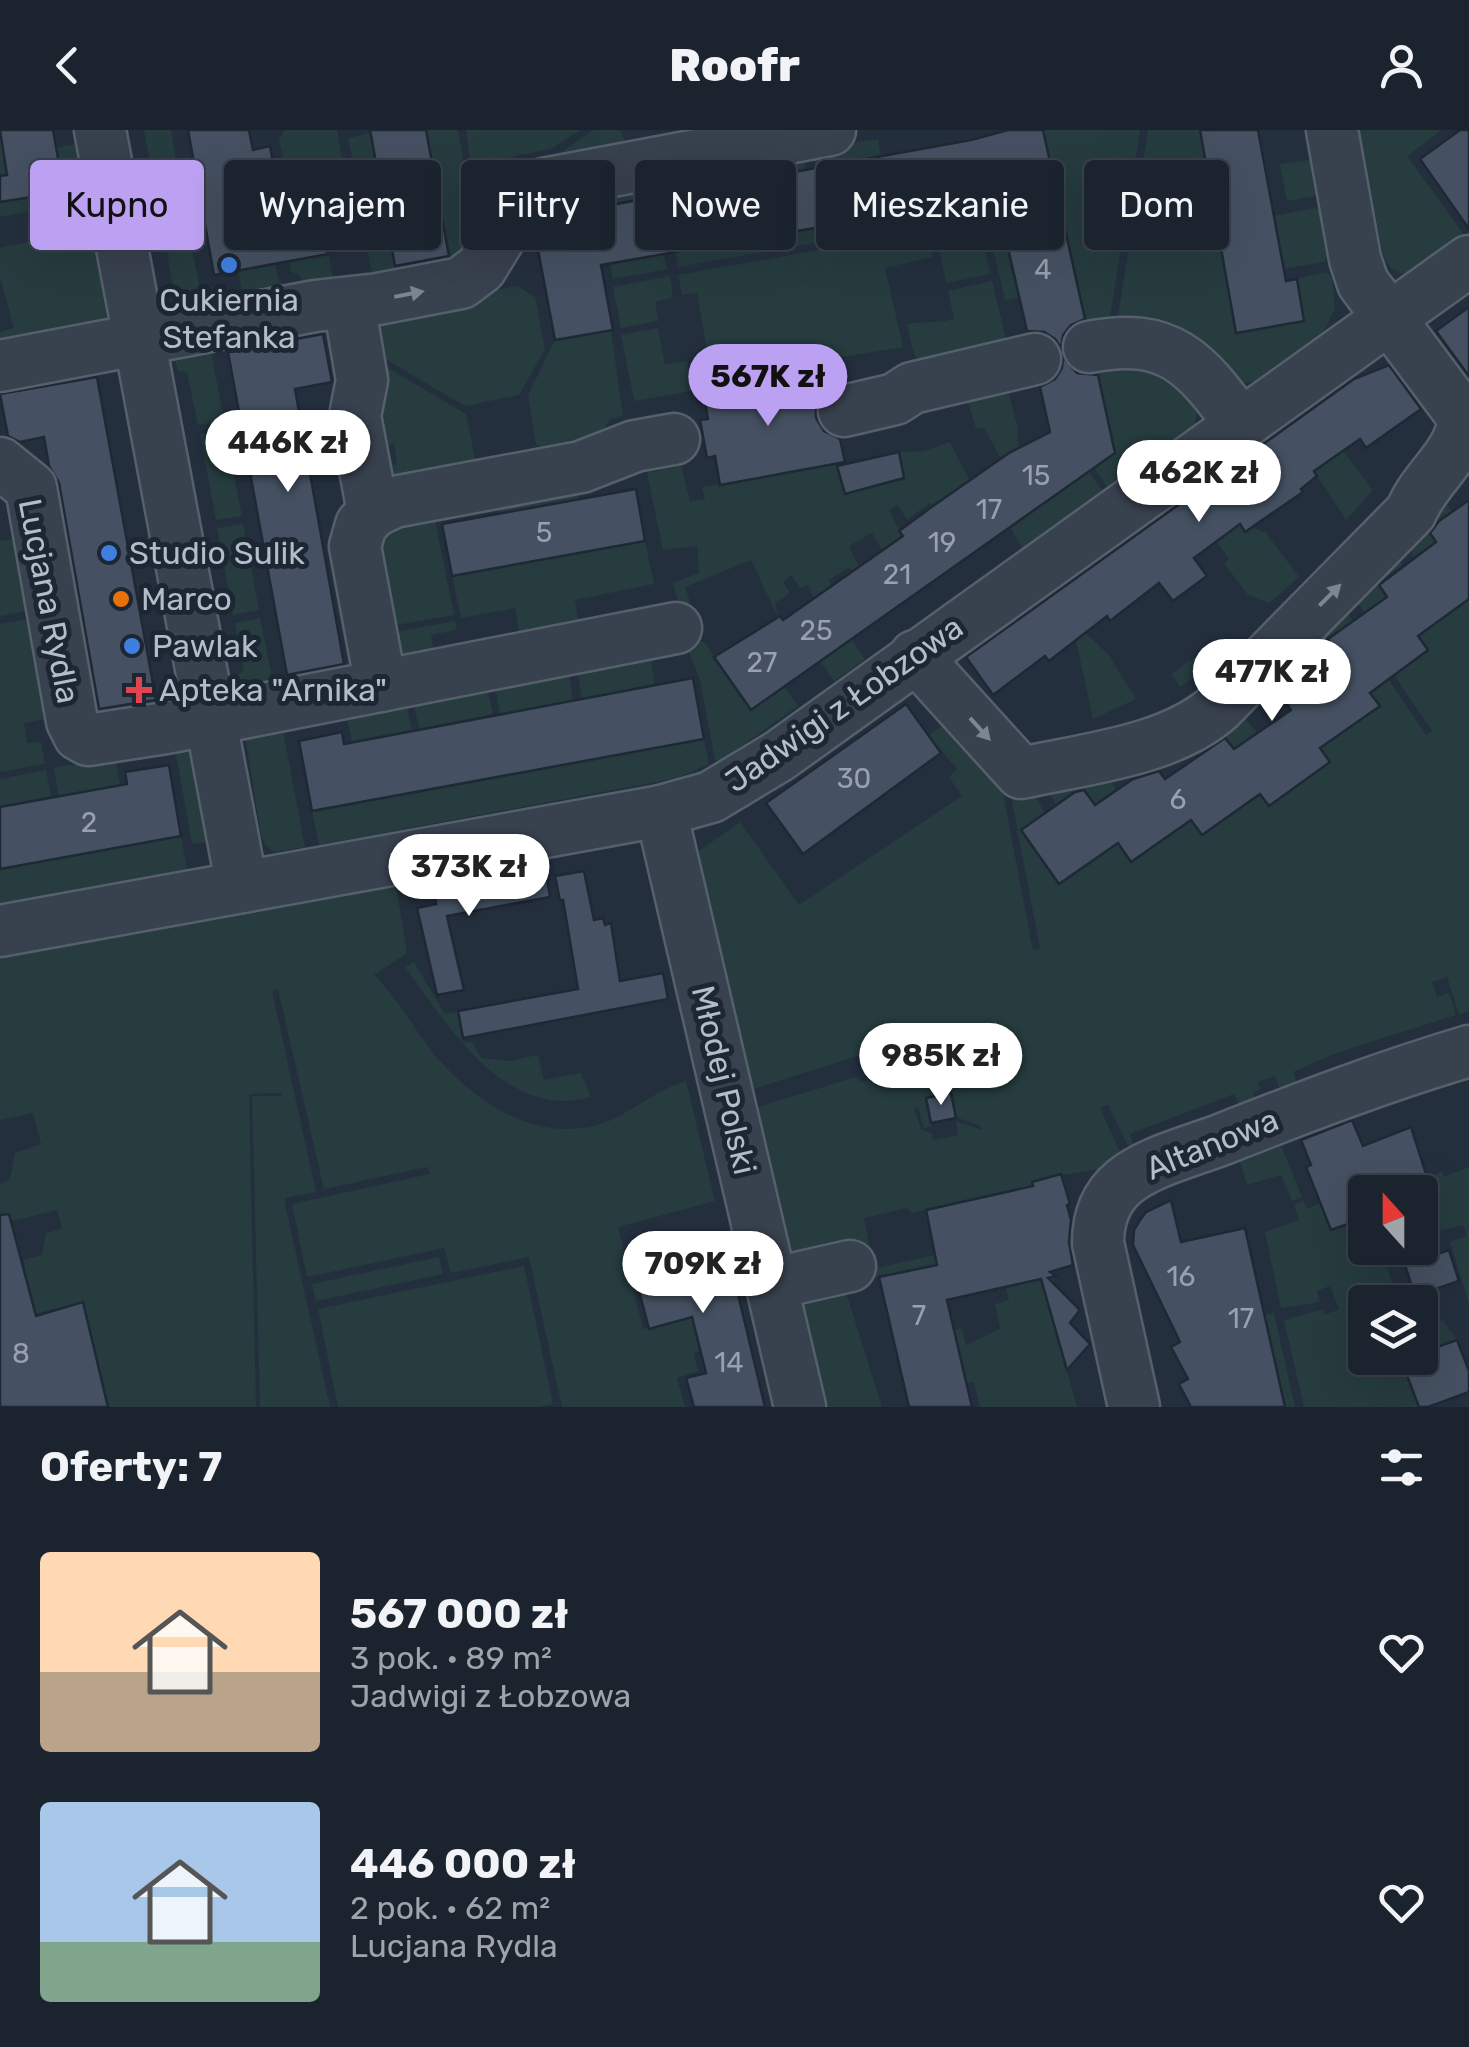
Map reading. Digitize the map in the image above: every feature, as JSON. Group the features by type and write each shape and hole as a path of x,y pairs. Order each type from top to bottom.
{"street":[{"path":"100,130 242,887"},
{"path":"0,366 468,280 481,268 520,204 543,184 830,130"},
{"path":"915,656 1020,773 1168,738 1206,719 1413,511 1418,494 1456,449 1464,418 1388,318 1356,266 1332,130"},
{"name":"Jadwigi z Łobzowa","path":"0,931 661,811 711,797 747,778 1469,260"},
{"path":"349,304 362,380 355,416 373,512"},
{"path":"1090,347 1133,341 1175,353 1199,370 1240,424"},
{"path":"844,412 895,399 912,388 1036,359"},
{"path":"381,686 355,546 361,525 373,512 394,502 581,467 635,446 674,438"},
{"name":"Lucjana Rydla","path":"0,463 30,488 74,726 83,738 94,740 211,719 676,628"},
{"name":"Młodej Polski","path":"661,811 800,1407"},
{"name":"Altanowa","path":"1134,1407 1098,1244 1101,1216 1116,1190 1137,1174 1358,1086 1469,1051"},
{"path":"771,1284 850,1266"}],"green space":[{"path":"144,130 171,130 176,160 149,160"},
{"path":"285,130 337,130 342,160 283,160 279,139"},
{"path":"426,130 458,130 463,160 461,250 471,250 469,257 372,276 367,250 392,250 396,270 449,260 441,215 441,160 431,160"},
{"path":"466,130 580,130 551,149 496,160 470,160"},
{"path":"593,130 620,130 631,154 604,160 557,160 556,156"},
{"path":"1043,130 1140,130 1135,160 1084,160 1084,250 1121,250 1109,323 1086,322 1064,224 1064,160 1050,160"},
{"path":"1148,130 1200,130 1205,160 1143,160"},
{"path":"1359,130 1442,130 1407,156 1467,239 1406,276 1391,268 1383,255"},
{"path":"371,133 376,160 353,160 348,138"},
{"path":"0,136 12,200 30,179 30,212 0,217"},
{"path":"878,139 881,157 816,160 816,168 813,150"},
{"path":"77,144 80,160 46,160 56,148"},
{"path":"802,152 806,170 796,172 796,160 759,160"},
{"path":"1311,160 1317,191 1314,196 1287,201 1280,164"},
{"path":"635,182 635,201 615,205 615,186"},
{"path":"1315,208 1321,211 1328,255 1324,262 1283,269 1273,216"},
{"path":"816,227 816,243 796,246 796,231"},
{"path":"30,241 30,250 96,250 107,321 0,351 0,332 14,328 0,277 0,248"},
{"path":"167,250 192,250 200,292 175,297"},
{"path":"686,250 774,250 679,267 675,252"},
{"path":"818,250 931,250 933,257 885,268 903,347 824,360 813,356 701,376 697,359 708,356 697,293 682,295 678,275"},
{"path":"939,250 985,250 990,274 946,283"},
{"path":"993,250 1009,250 1019,297 1005,300"},
{"path":"1129,250 1221,250 1236,333 1304,321 1297,279 1326,272 1332,278 1335,308 1323,333 1256,382 1239,384 1117,322"},
{"path":"329,253 333,280 303,287 300,275 291,272 289,261"},
{"path":"664,254 667,269 613,279 610,264"},
{"path":"275,263 279,281 290,289 243,297 238,270"},
{"path":"670,276 673,297 655,302 658,321 621,328 613,287"},
{"path":"992,281 1008,347 922,363 914,355 907,324 954,319 948,291"},
{"path":"517,286 535,297 545,349 519,395 465,406 368,349 372,327 404,308"},
{"path":"658,328 665,364 687,361 693,391 634,401 621,335"},
{"path":"611,331 623,416 611,419 580,459 572,461 536,444 528,395 555,340"},
{"path":"209,340 224,420 198,425 187,372 178,371 173,350"},
{"path":"366,355 466,414 479,478 396,482 386,466 397,464 394,444 383,446"},
{"path":"1120,361 1166,371 1198,405 1195,424 1108,488 1094,468 1115,453 1095,371"},
{"path":"1007,387 1017,425 1018,448 1004,464 984,428 976,429 966,396"},
{"path":"225,429 242,516 216,520 200,434"},
{"path":"950,442 970,481 936,512 930,503 907,520 898,505 889,510 903,537 883,551 872,533 849,546 859,567 853,572 849,567 829,580 832,586 814,599 808,585 800,588 791,575 783,582 790,593 775,603 778,617 751,560 685,587 690,602 680,607 673,583 699,573 697,546 663,550 647,473 681,466 690,501 705,500 702,487 836,464 845,494 890,478 891,482 904,480 899,452 924,451"},
{"path":"1343,451 1373,490 1346,520 1314,472"},
{"path":"1089,472 1103,491 1023,549 1010,527"},
{"path":"578,493 578,500 500,513 498,508"},
{"path":"1442,505 1452,512 1428,529 1436,542 1414,556 1407,545"},
{"path":"433,510 454,615 385,627 374,539"},
{"path":"1236,519 1246,532 1254,528 1266,533 1299,577 1269,603 1248,595 1224,563 1229,559 1212,536"},
{"path":"243,524 259,610 233,615 217,528"},
{"path":"31,536 44,608 0,616 0,541"},
{"path":"645,541 654,584 575,600 579,624 521,645 515,608 461,618 452,576"},
{"path":"1397,557 1402,565 1378,583 1387,597 1365,613 1354,598"},
{"path":"1469,599 1469,1011 1459,1014 1447,977 1432,982 1437,997 1449,993 1456,1015 1339,1052 1293,1072 1299,1089 1282,1095 1275,1076 1258,1082 1260,1089 1253,1093 1257,1105 1244,1114 1234,1094 1130,1134 1138,1156 1134,1158 1108,1105 1100,1108 1125,1163 1032,1182 1039,1211 1035,1213 1056,1290 1047,1301 1077,1407 980,1407 974,1382 966,1383 954,1330 962,1328 966,1345 1000,1329 995,1304 1009,1300 985,1197 912,1213 907,1208 864,1218 869,1245 862,1255 784,1268 749,1117 758,1107 856,1077 862,1082 873,1078 875,1071 897,1065 896,1060 908,1060 944,1083 971,1078 960,1029 893,1045 753,1089 729,998 699,851 740,822 799,905 962,796 949,777 957,769 928,735 948,722 1000,778 1033,950 1040,949 1012,801 1019,792 1032,791 1045,813 1021,831 1059,884 1118,843 1131,861 1191,820 1202,834 1260,794 1269,805 1329,763 1320,749 1379,707 1370,692 1388,679 1426,735 1432,731 1394,675 1427,651 1418,636","holes":["927,1098 955,1117 981,1126 982,1130 956,1121 958,1135 933,1140 932,1134 921,1129 914,1108 918,1107 924,1128 932,1126"]},
{"path":"1345,611 1353,621 1328,639 1337,653 1316,669 1303,651"},
{"path":"45,616 49,718 24,723 27,743 41,742 45,764 0,772 0,624"},
{"path":"260,618 275,693 238,700 234,679 244,669 235,623"},
{"path":"455,621 457,630 431,635 435,661 410,666 379,635"},
{"path":"687,633 705,643 750,709 784,686 798,706 715,761 700,680 683,638"},
{"path":"1085,633 1108,654 1136,699 1093,719 1076,641"},
{"path":"1222,638 1244,665 1243,671 1225,655 1180,687 1171,674"},
{"path":"851,639 865,659 834,681 820,661"},
{"path":"650,654 655,686 582,699 577,669"},
{"path":"568,670 573,700 500,714 495,685"},
{"path":"487,686 493,715 419,729 413,700"},
{"path":"406,702 412,730 352,742 346,714"},
{"path":"1242,714 1257,733 1234,749 1225,738 1199,755 1195,748"},
{"path":"282,725 305,847 274,852 261,835 246,736"},
{"path":"704,739 709,764 677,778 319,845 312,811"},
{"path":"174,743 188,746 193,752 211,841 192,844"},
{"path":"115,757 120,785 59,797 54,768"},
{"path":"46,770 51,798 0,807 0,779"},
{"path":"1106,774 1117,790 1095,805 1082,787 1057,805 1047,791"},
{"path":"181,836 187,870 0,904 0,869"},
{"path":"396,885 407,953 374,975 430,1049 483,1099 526,1122 573,1129 609,1121 686,1081 715,1201 618,1227 643,1329 663,1325 689,1302 701,1351 694,1353 698,1371 677,1378 685,1407 562,1407 529,1257 451,1273 444,1248 307,1277 292,1204 430,1174 427,1167 324,1189 278,989 272,991 316,1192 285,1198 285,1204 330,1407 260,1407 252,1096 282,1093 249,1094 256,1407 108,1407 81,1303 0,1322 25,1266 24,1260 42,1255 46,1233 62,1229 57,1210 0,1224 0,1185 10,1179 15,1153 41,1144 33,1113 0,1120 0,953"},
{"path":"414,962 445,1014 457,1012 463,1043 472,1042 481,1058 509,1061 538,1055 544,1080 581,1073 591,1097 560,1101 532,1095 505,1082 482,1063 460,1040 440,1015 405,967"},
{"path":"1277,1136 1302,1197 1292,1201 1281,1175 1247,1185 1239,1159"},
{"path":"1469,1167 1469,1304 1450,1242 1467,1236 1463,1225 1438,1231 1438,1175 1434,1175 1442,1172 1444,1177"},
{"path":"1303,1200 1307,1209 1320,1203 1332,1230 1348,1224 1348,1265 1386,1265 1393,1285 1348,1285 1348,1375 1406,1375 1419,1407 1304,1407 1284,1320 1323,1309 1325,1315 1339,1309 1330,1286 1317,1291 1320,1302 1281,1308 1265,1232 1299,1220 1294,1205"},
{"path":"935,1255 937,1265 869,1279 867,1270"},
{"path":"439,1257 443,1274 316,1301 312,1284"},
{"path":"524,1266 553,1404 338,1407 318,1309"},
{"path":"845,1289 882,1407 815,1407 789,1295"},
{"path":"1274,1313 1295,1407 1285,1407 1264,1315"},
{"path":"1443,1320 1457,1340 1438,1347 1438,1322"}],"building":[{"path":"0,130 53,130 58,160 30,160 30,197 0,202 0,176 7,175"},
{"path":"188,130 249,130 253,150 270,146 273,160 224,160 224,250 327,250 328,254 214,275 204,219 204,160 193,160"},
{"path":"370,130 426,130 431,160 376,160"},
{"path":"1008,130 1043,130 1050,160 860,160"},
{"path":"1200,130 1258,130 1286,281 1297,279 1304,321 1236,333 1221,250 1229,250 1229,160 1205,160"},
{"path":"1460,130 1469,130 1469,229 1420,159"},
{"path":"816,168 816,228 796,231 796,172"},
{"path":"635,201 635,250 688,250 601,265 613,330 555,340 538,250 615,250 615,204"},
{"path":"441,212 449,256 395,266 392,250 441,250"},
{"path":"1064,224 1085,319 1071,325 1063,335 1061,348 1044,332 1027,331 1008,250 1064,250"},
{"path":"1469,307 1469,376 1436,331"},
{"path":"323,334 332,382 295,389 344,664 287,675 228,352"},
{"path":"1063,357 1077,373 1098,375 1115,453 751,710 714,657 780,616 783,620 903,536 899,531 933,506 1009,453 1050,432 1040,387 1055,379"},
{"path":"1389,365 1421,409 1366,448 1360,439 1314,471 1317,476 1301,489 1303,492 1245,532 1240,524 1194,558 1207,576 1173,601 1159,583 1110,621 1107,616 1049,661 1045,656 993,695 966,657 1354,379"},
{"path":"819,370 823,392 816,404 816,418 824,431 840,439 845,462 720,485 715,456 707,458 700,420 708,419 703,392"},
{"path":"97,377 156,700 99,709 59,483 49,466 44,437 20,442 8,436 0,394"},
{"path":"899,452 904,478 845,494 837,466"},
{"path":"636,489 645,541 452,576 442,524"},
{"path":"1469,500 1469,599 1418,636 1428,650 1370,693 1380,706 1320,748 1330,762 1269,806 1260,794 1202,835 1191,820 1131,862 1118,843 1059,884 1021,830 1075,792 1084,790 1095,805 1133,779 1159,771 1165,779 1225,738 1234,749 1291,710 1280,695 1337,653 1328,639 1387,597 1379,585 1436,542 1430,533 1439,521"},
{"path":"693,678 704,739 312,811 299,741 342,732 344,744"},
{"path":"906,704 941,753 803,854 766,803"},
{"path":"169,765 181,836 0,869 0,807 127,784 125,772"},
{"path":"584,871 594,920 603,918 605,925 611,923 620,981 663,973 668,999 463,1038 458,1011 578,989 563,900 560,901 555,876"},
{"path":"546,872 550,897 447,916 464,990 437,995 417,908 436,904 434,891"},
{"path":"951,1093 956,1118 931,1123 926,1098"},
{"path":"1352,1120 1363,1146 1411,1127 1426,1175 1348,1175 1348,1224 1331,1230 1306,1167 1311,1165 1301,1140"},
{"path":"1061,1174 1070,1204 1067,1205 1073,1265 1050,1272 1056,1276 1048,1278 1080,1310 1070,1323 1090,1344 1067,1370 1041,1279 947,1300 972,1407 909,1407 879,1277 937,1265 926,1210 1033,1186 1032,1182"},
{"path":"1171,1200 1181,1242 1245,1228 1285,1407 1191,1407 1179,1384 1188,1379 1171,1347 1180,1342 1133,1245 1134,1230 1146,1212"},
{"path":"9,1214 36,1316 83,1302 108,1407 0,1407 0,1215"},
{"path":"723,1231 765,1407 694,1407 686,1378 706,1373 692,1317 649,1329 637,1283 632,1256"},
{"path":"1449,1250 1459,1281 1438,1288 1438,1285 1411,1285 1405,1265 1438,1265 1438,1254"},
{"path":"1457,1340 1469,1371 1469,1392 1419,1407 1407,1375 1438,1375 1438,1347"}],"place":[{"name":"Cukiernia Stefanka","path":"229,265"},
{"name":"Studio Sulik","path":"109,553"},
{"name":"Marco","path":"121,599"},
{"name":"Pawlak","path":"132,646"},
{"name":"Apteka \"Arnika\"","path":"139,690"}]}
